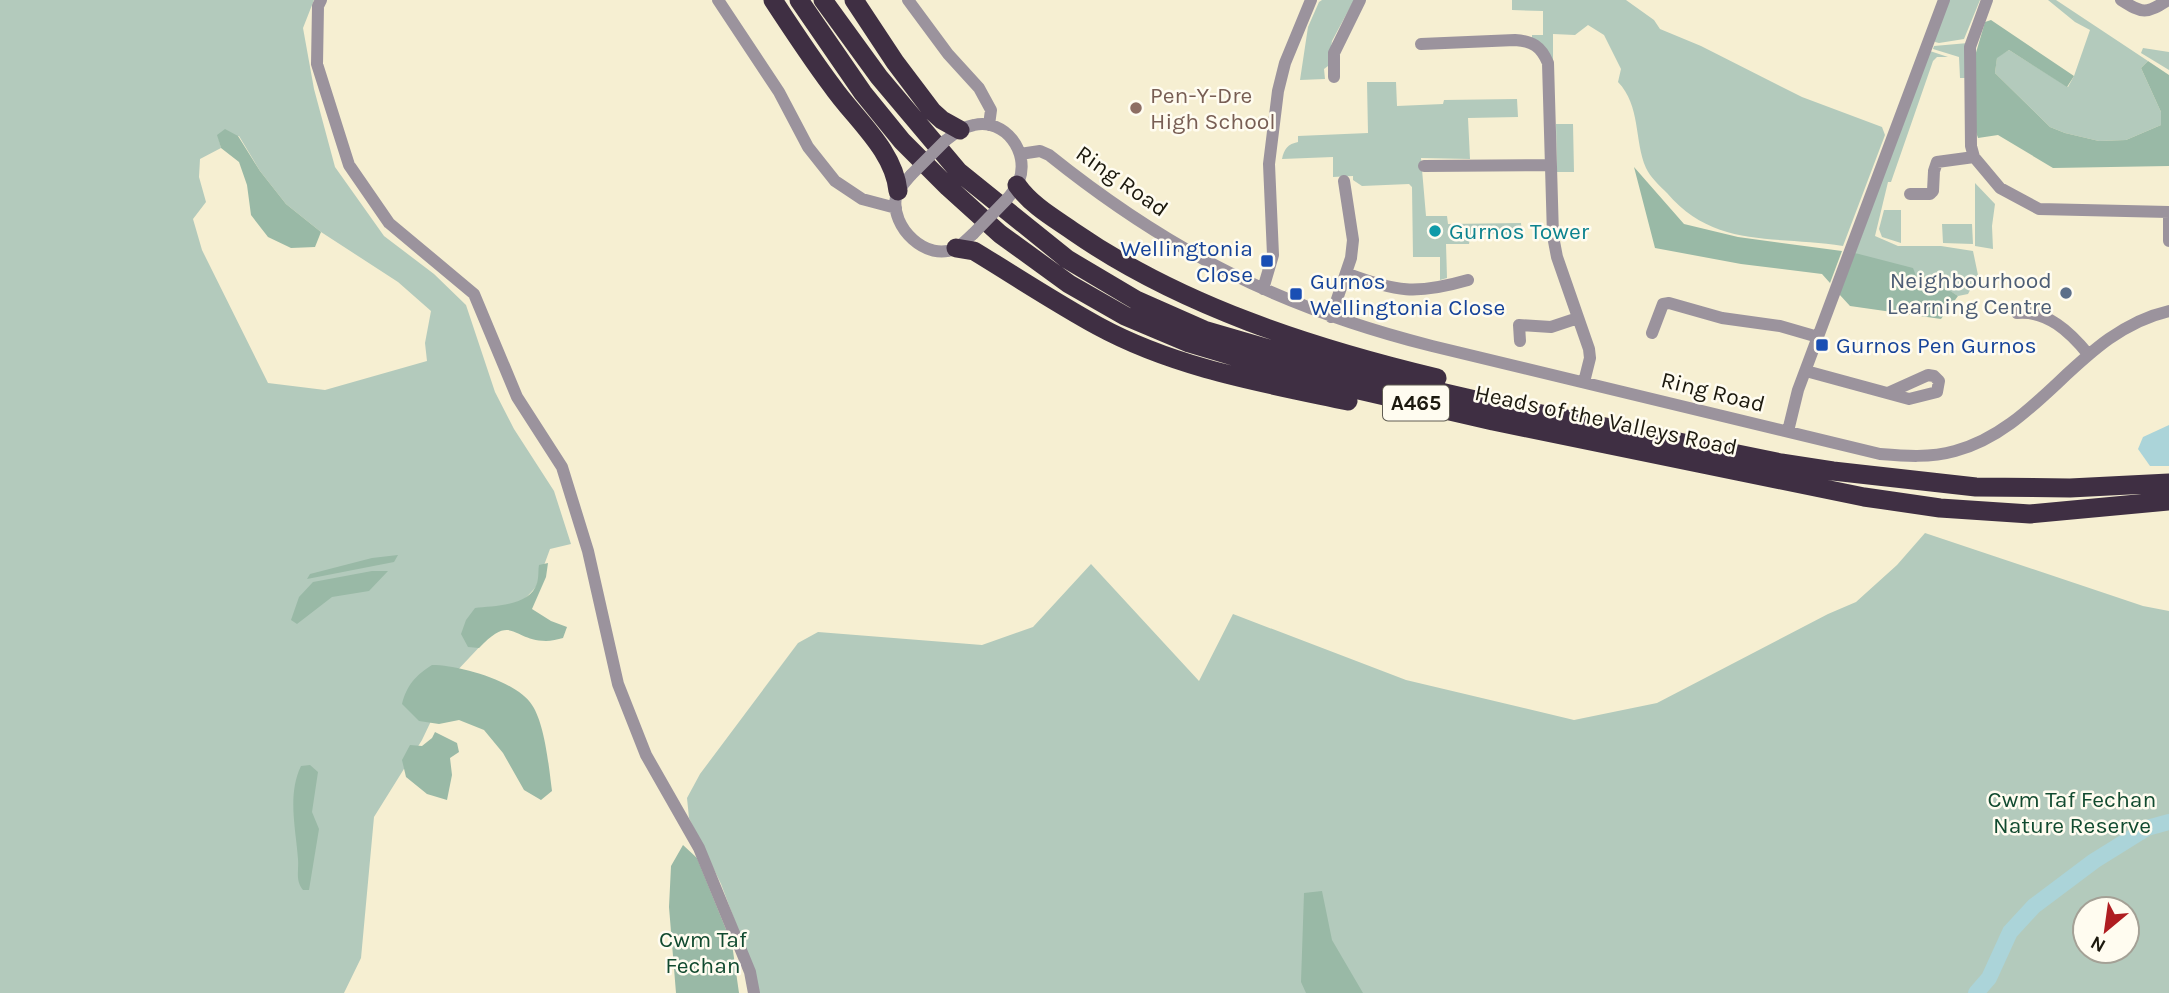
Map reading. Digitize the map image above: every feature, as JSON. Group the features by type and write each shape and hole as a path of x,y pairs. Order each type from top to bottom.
{"highway":[{"path":"773,0 832,87 889,160 897,175 897,200"},
{"name":"Heads of the Valleys Road","path":"799,0 863,93 902,141 1000,234 1069,284 1125,316 1189,343 1311,379 1890,480 1976,488 2070,488 2169,483"},
{"name":"Heads of the Valleys Road","path":"823,0 880,77 959,172 1068,259 1136,300 1204,330 1495,413 1841,493 1940,508 2030,514 2169,501"},
{"path":"854,0 895,62 953,135"},
{"path":"1012,192 1104,253 1151,278 1223,310 1307,341 1455,382 1495,413"},
{"path":"956,248 974,251 1099,327 1172,358 1241,379 1457,424 1495,413"}],"street":[{"path":"321,0 318,6 317,64 349,165 389,223 474,294 517,397 562,467 588,551 618,684 646,755 699,848 750,972 754,993"},
{"path":"718,0 779,92 808,147 835,181 862,199 897,200"},
{"path":"908,0 948,54 979,88 992,110 989,125"},
{"path":"1263,289 1273,255 1269,164 1278,91 1285,63 1311,0"},
{"path":"1334,77 1334,53 1360,0"},
{"path":"1788,431 1798,390 1944,0"},
{"path":"1987,0 1970,54 1971,146 1974,157 2000,188 2039,209 2169,212 2169,241"},
{"path":"2121,0 2143,12 2168,0"},
{"path":"1421,44 1515,40 1527,41 1544,52 1548,63 1553,236 1557,257 1590,349 1584,382"},
{"path":"975,124 989,125 1007,134 1017,145 1022,165 1012,192 956,248 943,251 922,246 909,236 900,223 897,200 911,175 953,135 975,124"},
{"name":"Ring Road","path":"1020,154 1040,152 1049,155 1122,209 1196,256 1263,289 1331,317 1373,331 1880,454 1907,457 1954,452 2001,431 2088,354 2130,325 2169,311"},
{"path":"1910,194 1930,194 1933,191 1937,162 1974,157"},
{"path":"1424,166 1551,165"},
{"path":"1331,317 1351,257 1353,240 1344,181"},
{"path":"1346,273 1383,287 1402,290 1438,289 1468,279"},
{"path":"1652,334 1660,309 1663,304 1669,303 1722,318 1780,326 1818,337"},
{"path":"2017,313 2033,311 2071,332 2088,354"},
{"path":"1520,341 1519,325 1551,327 1578,318"},
{"path":"1806,370 1888,393"}],"green space":[{"path":"0,0 314,0 303,28 314,89 335,167 384,236 434,274 466,305 495,392 514,429 554,491 571,544 550,549 536,587 453,675 422,740 374,817 361,958 344,993 0,993","holes":["218,136 239,136 260,171 286,204 321,232 398,282 431,311 425,343 427,361 325,390 268,383 202,250 193,219 206,202 199,177 200,159 221,148"]},
{"path":"1322,0 1354,0 1332,41 1328,66 1324,69 1325,79 1300,80 1308,27"},
{"path":"1512,0 1626,0 1654,20 1660,29 1701,46 1802,97 1882,127 1885,135 1843,246 1749,237 1706,224 1686,211 1655,181 1646,168 1634,112 1618,82 1621,69 1604,35 1588,25 1575,35 1553,34 1553,62 1532,39 1532,35 1543,35 1543,11 1512,10"},
{"path":"1949,0 1980,0 1964,39 1935,42 1935,38"},
{"path":"2048,0 2056,0 2148,61 2141,68 2161,112 2161,125 2126,140 2099,141 2065,133 2050,127 1995,73 1997,57 2009,50 2068,87 2090,30 2075,22"},
{"path":"1991,20 2074,76 2067,87 2009,50 1997,58 1995,73 2050,127 2065,133 2099,141 2126,140 2161,125 2161,112 2141,68 2148,61 2169,75 2169,166 2053,168 1998,135 1978,138 1975,129 1975,56 1985,22"},
{"path":"1968,43 1965,78 1960,78 1959,57 1933,49 1934,46"},
{"path":"2143,48 2169,52 2169,70 2141,53"},
{"path":"1930,51 1948,57 1937,57 1933,61 1891,182 1888,182 1875,236 1898,246 1941,246 1973,251 1978,275 1968,294 1958,296 1938,284 1931,292 1855,253"},
{"path":"1367,82 1396,82 1397,106 1443,104 1444,100 1517,99 1518,117 1468,118 1470,159 1421,158 1426,216 1447,216 1448,224 1521,223 1522,236 1471,232 1469,244 1446,244 1447,278 1440,280 1440,257 1413,257 1412,187 1409,184 1362,186 1353,180 1353,176 1333,177 1333,157 1282,159 1287,148 1298,142 1298,136 1368,133"},
{"path":"1556,124 1573,124 1574,172 1557,172"},
{"path":"225,129 238,136 260,171 286,204 321,232 315,247 291,248 268,237 251,215 247,185 239,162 221,148 217,135"},
{"path":"1634,167 1684,224 1738,237 1842,251 1830,283 1822,274 1741,264 1655,248"},
{"path":"1975,183 1995,204 1993,249 1975,246"},
{"path":"1884,210 1901,210 1901,243 1882,237 1879,229"},
{"path":"1942,224 1972,224 1973,244 1943,243"},
{"path":"1855,253 1913,268 1920,286 1931,292 1938,283 1958,296 1941,319 1850,306 1839,294"},
{"name":"Cwm Taf Fechan Nature Reserve","path":"1925,533 2143,606 2169,611 2169,993 757,993 750,961 721,884 689,818 687,798 700,774 798,643 818,632 982,645 1033,627 1091,564 1199,681 1233,614 1406,680 1574,720 1657,703 1856,602 1897,565"},
{"path":"398,555 394,562 307,579 310,574 372,558"},
{"path":"548,563 546,577 532,609 567,627 563,638 534,640 506,630 490,638 479,648 468,647 461,634 466,620 475,608 511,603 527,596 537,583 539,565"},
{"path":"372,571 388,571 369,591 332,597 297,624 291,620 299,597 313,582"},
{"path":"432,665 472,671 501,682 525,696 540,723 552,791 541,800 524,790 503,753 484,730 459,720 439,724 419,721 402,704 406,691 421,673"},
{"path":"435,732 457,743 459,752 450,758 452,775 447,800 427,794 406,777 402,760 410,745 422,746"},
{"path":"310,765 318,772 312,812 319,829 309,890 303,890 298,879 293,800 301,766"},
{"name":"Cwm Taf Fechan","path":"683,845 697,858 732,944 739,993 676,993 669,907 671,866"},
{"path":"1322,891 1332,940 1363,993 1306,993 1301,982 1304,893"}],"water":[{"path":"2169,425 2169,466 2150,466 2138,449 2143,437"}],"waterway":[{"path":"1976,993 1989,978 2010,932 2034,906 2094,861 2147,828 2169,822"}],"place":[{"name":"Pen-Y-Dre High School","path":"1136,108"},
{"name":"Gurnos Tower","path":"1435,231"},
{"name":"Wellingtonia Close","path":"1267,261"},
{"name":"Neighbourhood Learning Centre","path":"2066,293"},
{"name":"Gurnos Wellingtonia Close","path":"1296,294"},
{"name":"Gurnos Pen Gurnos","path":"1822,345"}]}
